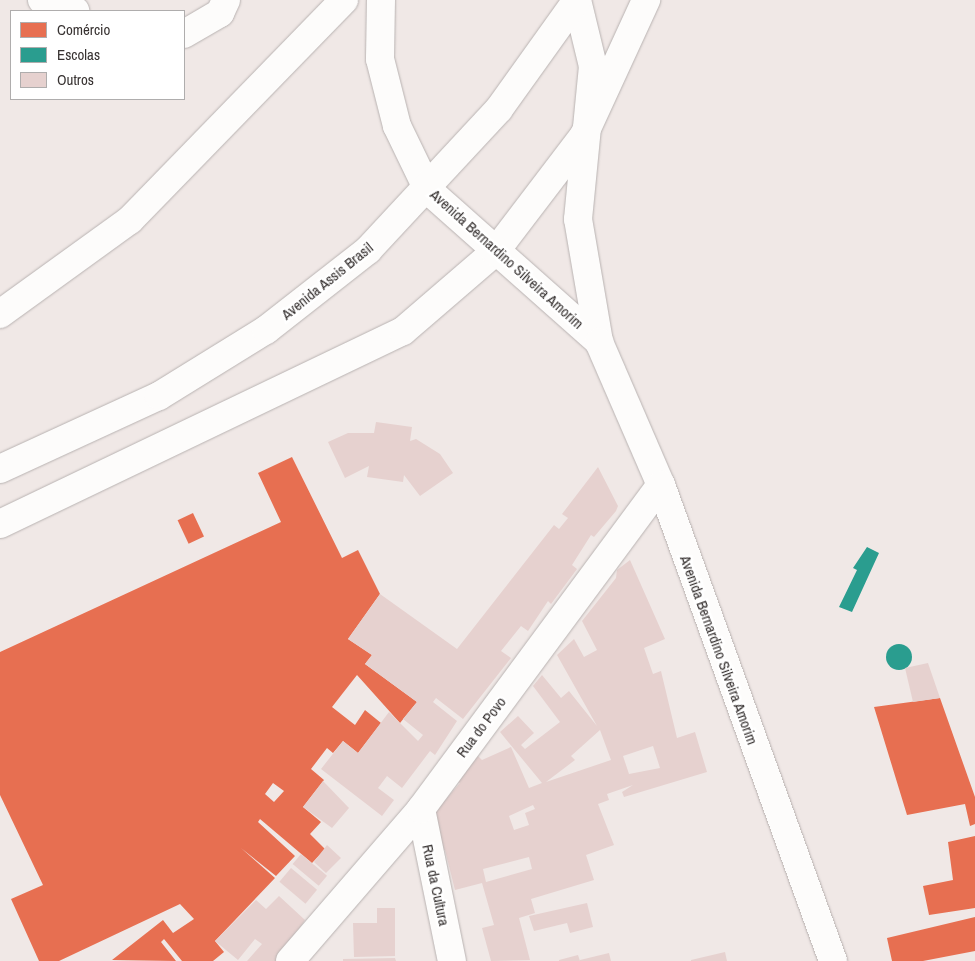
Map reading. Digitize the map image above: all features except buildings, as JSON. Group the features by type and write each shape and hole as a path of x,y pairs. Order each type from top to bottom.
{"main road":[{"path":"42,0 72,10"},
{"path":"185,33 220,13 226,0"},
{"path":"0,314 130,220 344,0"},
{"name":"Avenida Bernardino Silveira Amorim","path":"381,0 380,59 397,126 428,190 495,252 599,342"},
{"name":"Avenida Bernardino Silveira Amorim","path":"577,0 593,66 584,135 578,219 599,342 661,485 833,961"},
{"name":"Avenida Assis Brasil","path":"0,468 159,396 266,330 368,250 428,190 499,109 577,0"},
{"path":"0,524 403,331 495,252 584,135 646,0"},
{"name":"Rua do Povo","path":"290,961 421,809 661,485"},
{"name":"Rua da Cultura","path":"421,809 452,961"}]}
